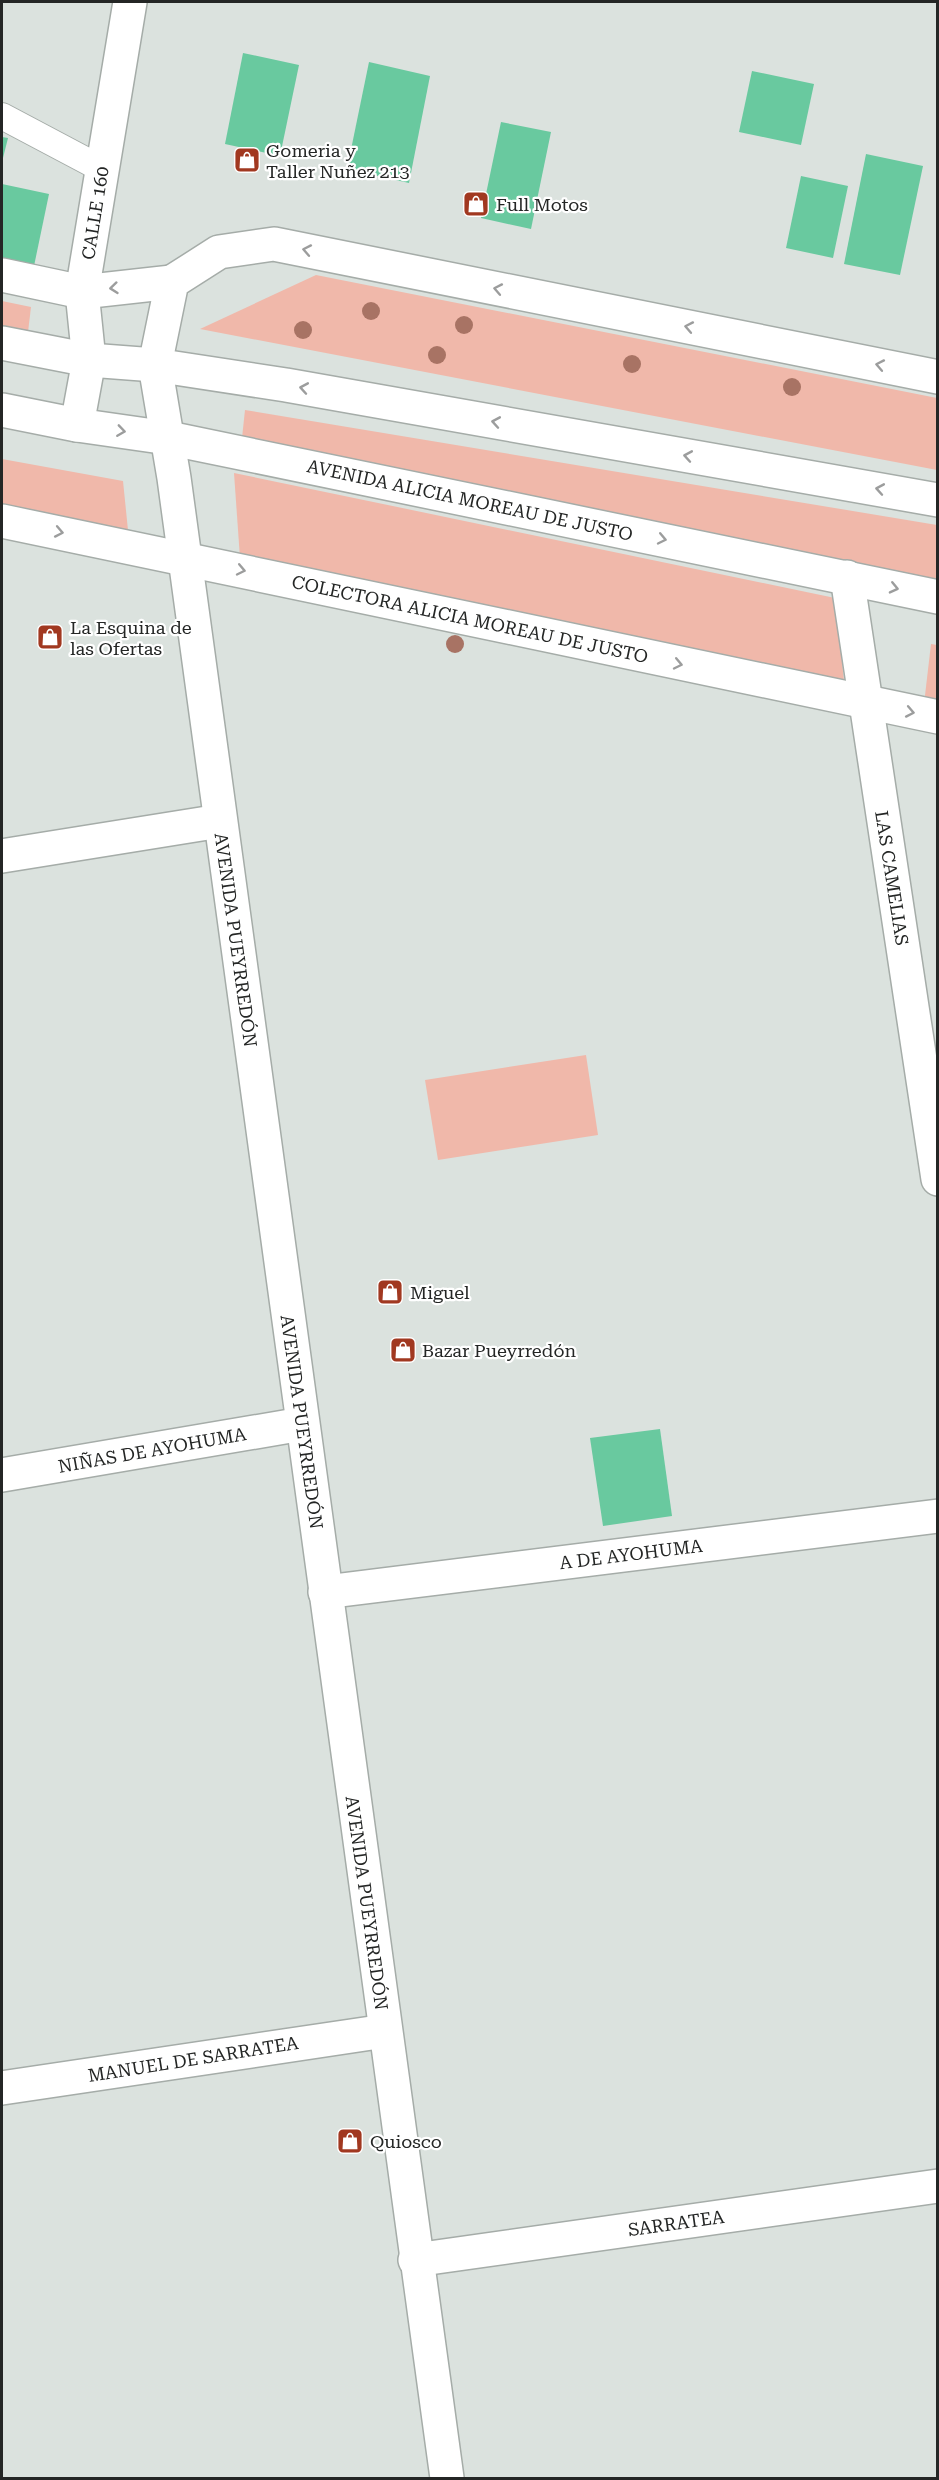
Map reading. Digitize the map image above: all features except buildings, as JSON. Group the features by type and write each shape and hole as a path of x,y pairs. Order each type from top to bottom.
{"street":[{"name":"CALLE 160","path":"77,425 89,360 82,292 129,2"},
{"path":"2,275 82,292 172,282 219,252 274,244 938,377"},
{"path":"156,365 172,282"},
{"path":"2,343 89,360 156,365 286,385 938,500"},
{"name":"AVENIDA PUEYRREDÓN","path":"156,365 168,438 447,2478"},
{"name":"AVENIDA ALICIA MOREAU DE JUSTO","path":"2,410 77,425 168,438 938,597"},
{"name":"COLECTORA ALICIA MOREAU DE JUSTO","path":"2,521 865,704 938,717"},
{"name":"LAS CAMELIAS","path":"847,577 938,1179"},
{"path":"2,856 220,822"},
{"name":"NIÑAS DE AYOHUMA","path":"2,1475 302,1424"},
{"name":"A DE AYOHUMA","path":"325,1592 938,1516"},
{"name":"MANUEL DE SARRATEA","path":"2,2088 385,2031"},
{"name":"SARRATEA","path":"416,2260 938,2186"}],"lane":[{"path":"2,116 102,169"}],"shaded area":[{"path":"316,275 937,398 937,470 200,329"},
{"path":"2,301 31,307 28,332 2,327"},
{"path":"245,410 937,525 937,579 242,438"},
{"path":"2,459 123,481 130,550 2,524"},
{"path":"234,473 835,598 845,690 241,572"},
{"path":"931,644 937,645 937,706 924,704"},
{"path":"586,1055 598,1135 438,1160 425,1080"}],"place":[{"name":"Gomeria y Taller Nuñez 213","path":"247,160"},
{"name":"Full Motos","path":"476,204"},
{"name":"La Esquina de las Ofertas","path":"50,637"},
{"name":"Miguel","path":"390,1292"},
{"name":"Bazar Pueyrredón","path":"403,1350"},
{"name":"Quiosco","path":"350,2141"}]}
